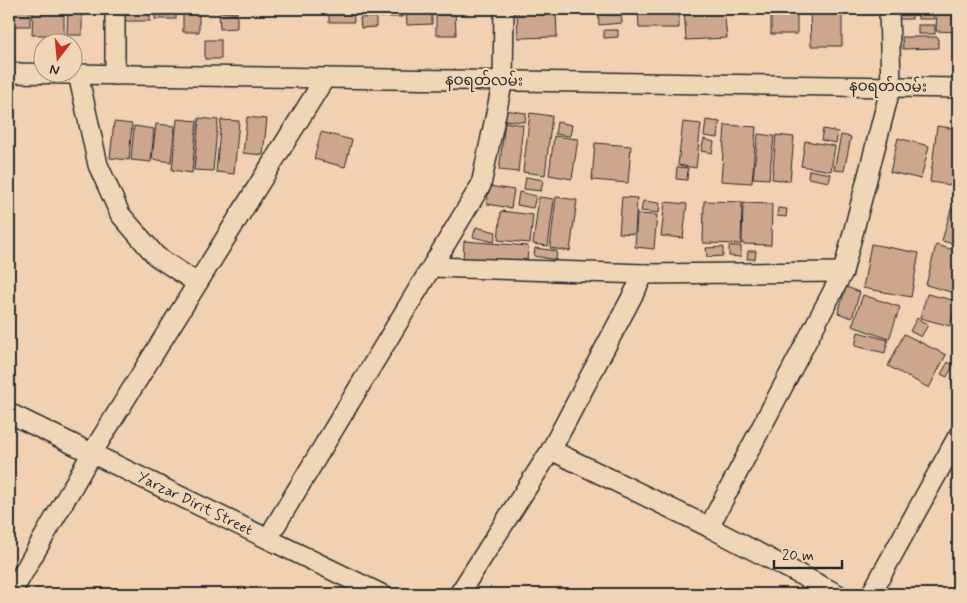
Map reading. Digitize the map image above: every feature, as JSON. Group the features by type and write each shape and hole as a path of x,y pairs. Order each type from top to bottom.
{"street":[{"path":"115,9 115,75"},
{"path":"268,538 481,185 502,80 504,9"},
{"path":"709,527 843,272 891,86 889,9"},
{"name":"နဝရတ်လမ်း","path":"9,73 32,73"},
{"name":"နဝရတ်လမ်း","path":"82,74 958,88"},
{"path":"11,594 92,453 325,78"},
{"path":"80,82 98,165 120,214 156,256 197,283"},
{"path":"432,267 644,274 843,272"},
{"path":"459,594 551,450 644,274"},
{"name":"Yarzar Dirit Street","path":"9,413 381,594"},
{"path":"871,594 958,436"},
{"path":"551,450 709,527 837,594"}],"building":[{"path":"10,9 30,9 30,26 9,26"},
{"path":"33,9 64,9 64,32 32,32"},
{"path":"68,9 82,9 82,32 67,32"},
{"path":"119,9 150,9 150,21 119,21"},
{"path":"155,9 176,9 176,19 155,19"},
{"path":"198,9 215,9 215,12 197,12"},
{"path":"218,9 237,9 237,13 218,12"},
{"path":"329,9 353,9 354,22 329,22"},
{"path":"358,9 377,9 377,14 358,13"},
{"path":"380,9 402,9 402,17 380,17"},
{"path":"406,9 432,9 432,24 407,25"},
{"path":"436,9 455,9 456,35 436,35"},
{"path":"517,9 556,9 557,37 518,38"},
{"path":"598,9 621,9 622,23 599,25"},
{"path":"630,9 637,9 637,14 630,14"},
{"path":"638,9 679,9 679,28 639,28"},
{"path":"684,9 724,9 727,38 686,40"},
{"path":"771,9 797,9 797,34 771,34"},
{"path":"891,9 912,9 912,19 891,19"},
{"path":"918,9 934,9 934,19 918,19"},
{"path":"937,9 958,9 958,32 936,31"},
{"path":"810,10 842,10 842,46 811,46"},
{"path":"199,13 199,32 183,32 183,14"},
{"path":"237,14 237,28 220,29 219,15"},
{"path":"376,17 376,27 361,28 360,18"},
{"path":"918,25 935,25 935,34 918,34"},
{"path":"604,30 618,30 618,37 604,38"},
{"path":"902,37 938,37 938,48 903,49"},
{"path":"205,40 221,40 221,59 205,59"},
{"path":"504,110 526,113 525,122 503,120"},
{"path":"530,113 552,116 545,175 523,172"},
{"path":"247,117 267,119 263,155 243,153"},
{"path":"199,118 218,120 213,171 194,170"},
{"path":"177,119 197,121 192,173 172,170"},
{"path":"221,120 239,121 234,174 216,172"},
{"path":"706,120 720,122 718,138 704,136"},
{"path":"114,122 132,124 129,160 110,158"},
{"path":"505,122 523,125 518,172 499,170"},
{"path":"557,122 572,125 570,136 555,134"},
{"path":"683,122 701,124 696,168 678,165"},
{"path":"156,124 175,126 171,162 152,159"},
{"path":"725,125 756,127 752,183 721,181"},
{"path":"134,126 154,129 151,162 131,160"},
{"path":"937,126 958,129 958,186 930,182"},
{"path":"823,129 838,132 836,143 821,140"},
{"path":"321,132 352,140 345,167 314,159"},
{"path":"758,134 774,136 769,179 753,178"},
{"path":"776,135 794,137 790,181 772,179"},
{"path":"841,135 851,137 844,171 834,170"},
{"path":"554,136 578,139 572,179 549,175"},
{"path":"898,138 929,146 921,179 890,172"},
{"path":"704,139 714,142 712,153 701,151"},
{"path":"805,141 835,146 831,171 801,166"},
{"path":"595,143 631,146 628,183 592,180"},
{"path":"677,167 688,168 687,180 676,179"},
{"path":"809,170 831,174 829,182 808,178"},
{"path":"526,177 543,180 541,191 524,189"},
{"path":"489,186 514,190 511,208 487,204"},
{"path":"519,192 536,196 533,208 517,205"},
{"path":"539,197 554,199 548,246 533,244"},
{"path":"556,197 577,200 570,251 550,248"},
{"path":"622,197 637,198 635,234 619,233"},
{"path":"643,201 660,203 659,213 641,211"},
{"path":"704,201 742,202 741,244 703,243"},
{"path":"665,202 687,204 683,238 661,236"},
{"path":"743,203 772,204 771,245 742,244"},
{"path":"778,208 787,209 786,217 777,216"},
{"path":"951,209 958,211 958,245 942,241"},
{"path":"501,211 533,215 530,243 498,240"},
{"path":"637,214 657,215 654,249 635,247"},
{"path":"476,227 496,232 494,242 473,237"},
{"path":"464,241 528,246 527,265 463,260"},
{"path":"871,244 919,253 911,297 863,288"},
{"path":"936,245 958,251 958,294 926,285"},
{"path":"729,246 741,246 741,257 729,256"},
{"path":"723,247 723,256 707,257 706,248"},
{"path":"535,248 557,251 556,260 534,256"},
{"path":"748,251 756,251 755,259 747,259"},
{"path":"846,287 860,292 852,318 838,313"},
{"path":"927,294 957,301 950,326 920,318"},
{"path":"863,295 900,307 889,339 852,326"},
{"path":"917,318 928,325 921,337 910,331"},
{"path":"858,332 888,340 885,353 855,346"},
{"path":"904,334 946,355 929,388 888,366"},
{"path":"948,362 953,365 947,377 941,374"}]}
